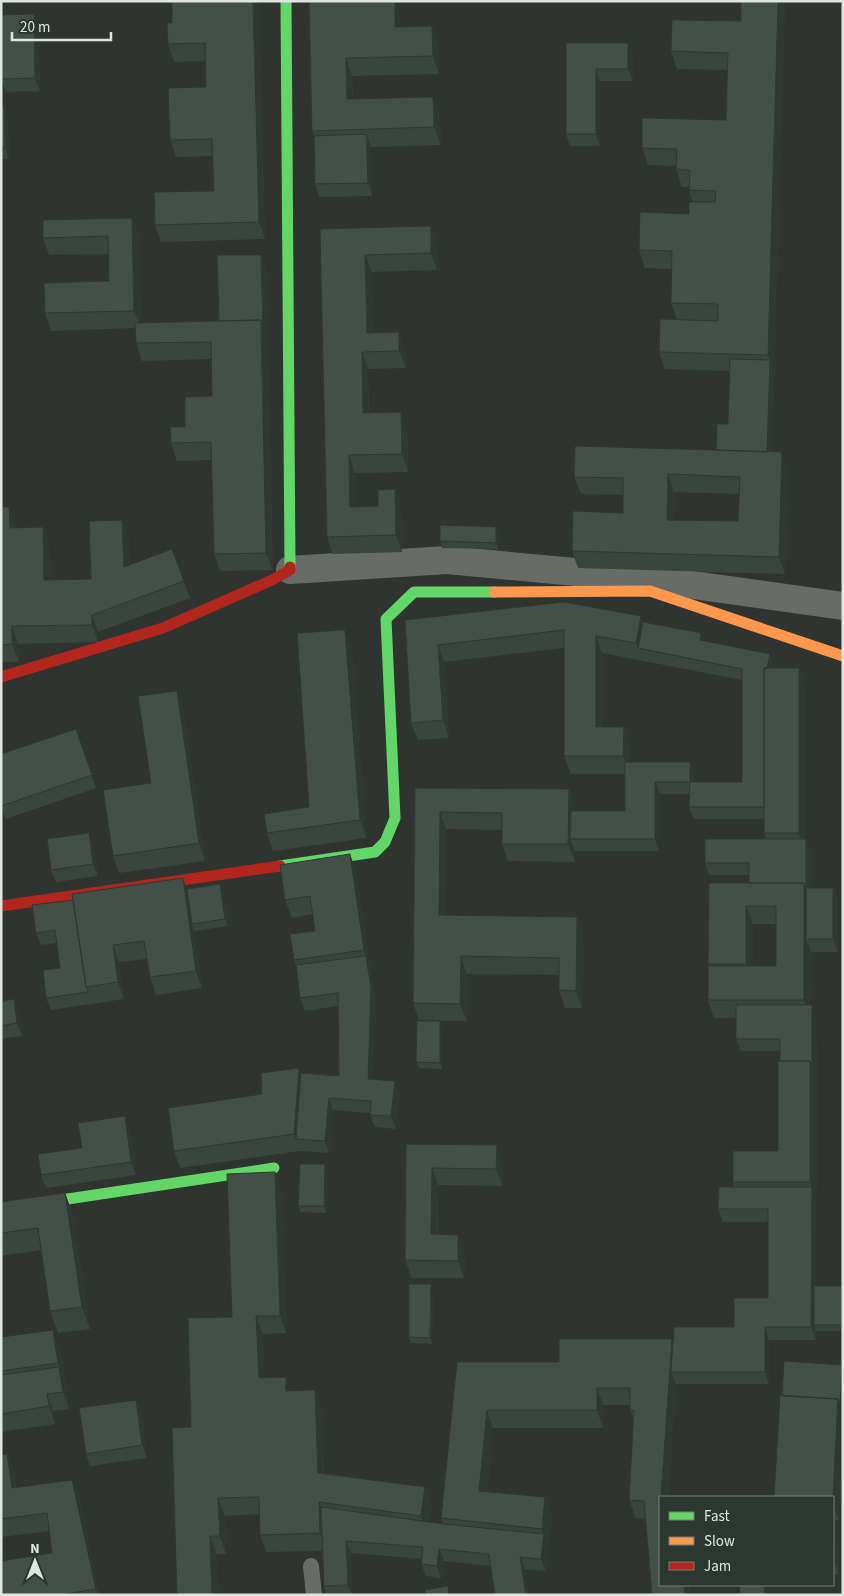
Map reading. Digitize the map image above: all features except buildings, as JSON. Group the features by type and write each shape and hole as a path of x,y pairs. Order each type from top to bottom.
{"street":[{"path":"286,1 290,570"},
{"path":"1,677 163,628 272,580 290,570 447,560 650,579 843,606"},
{"path":"1,906 375,852 385,842 395,818 386,619 414,592 650,591 843,656"},
{"path":"1,1209 274,1168"}],"lane":[{"path":"311,1566 314,1595"}],"traffic: fast":[{"path":"286,1 290,567"},
{"path":"280,866 375,852 385,842 395,818 386,619 414,592 494,592"},
{"path":"1,1209 274,1168"}],"traffic: slow":[{"path":"494,592 650,591 843,656"}],"traffic: jam":[{"path":"1,677 163,628 272,580 290,570 290,567"},
{"path":"1,906 280,866"}]}
